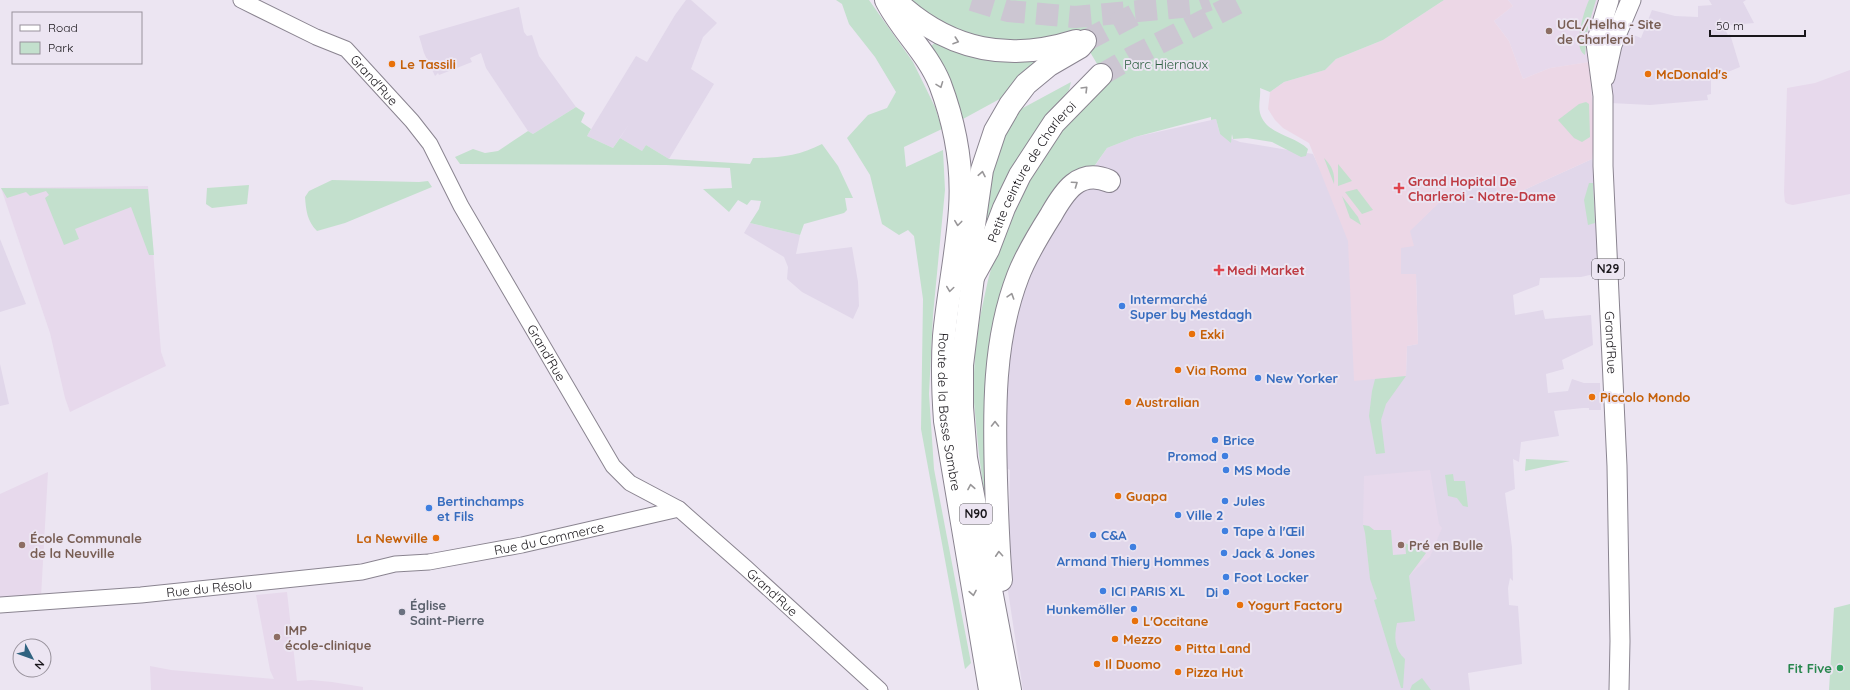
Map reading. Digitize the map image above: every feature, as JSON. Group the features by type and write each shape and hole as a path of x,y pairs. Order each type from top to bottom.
{"highway":[{"name":"Route de la Basse Sambre","path":"886,0 934,70 950,114 958,151 960,209 944,338 943,370 945,421 990,690"},
{"name":"Route de la Basse Sambre","path":"894,0 922,24 934,31 955,40 988,49 1028,51 1064,45 1077,41 1085,41 1080,47 1049,65 1026,84 1010,104 995,131 982,170 971,246 972,277 962,365 963,432 966,458 1010,690"},
{"name":"Petite ceinture de Charleroi","path":"972,277 988,250 1004,208 1020,175 1054,123 1101,75"},
{"path":"1014,690 999,559 995,461 995,389 1003,329 1018,275 1058,201 1069,188 1080,180 1088,177 1099,177 1109,181"}],"main road":[{"name":"Grand'Rue","path":"1609,0 1596,44 1602,90 1603,166 1618,480 1620,641 1619,690"},
{"name":"Grand'Rue","path":"1602,90 1612,45 1631,0"}],"street":[{"name":"Grand'Rue","path":"241,0 346,50 412,120 430,144 461,206 613,466 630,483 679,509 880,690"},
{"name":"Rue du Commerce","path":"418,562 429,562 522,545 679,509"},
{"name":"Rue du Résolu","path":"0,605 141,595 362,572 395,564 418,562"}],"shaded area":[{"path":"686,0 691,0 717,23 703,37 691,69 714,84 669,159 646,145 642,151 620,138 629,124 613,148 587,136 636,56 647,62 675,15"},
{"name":"Grand Hopital De Charleroi - Notre-Dame","path":"1444,0 1508,0 1513,6 1494,21 1509,41 1523,79 1550,68 1589,62 1595,139 1592,159 1504,199 1492,183 1448,194 1410,231 1414,246 1401,248 1401,274 1416,274 1418,344 1407,346 1406,376 1354,381 1348,241 1309,143 1283,128 1275,120 1268,109 1270,92 1284,82 1325,70 1336,59 1383,40"},
{"name":"UCL/Helha - Site de Charleroi","path":"1508,0 1604,0 1589,62 1550,68 1523,79 1509,41 1494,21 1513,6"},
{"path":"1709,0 1746,0 1743,2 1754,23 1723,26 1728,35 1730,34 1740,67 1711,79 1711,94 1707,95 1708,100 1650,105 1610,103 1610,67 1621,36 1631,34 1641,38 1652,10 1675,16 1698,17 1698,6 1712,5"},
{"path":"519,7 524,32 527,36 532,35 539,56 576,107 533,134 528,131 486,68 481,53 470,58 472,62 439,75 438,73 435,76 424,53 419,36"},
{"path":"1850,70 1850,194 1793,205 1788,204 1785,202 1784,193 1787,88 1815,83"},
{"path":"1216,119 1220,134 1240,142 1313,154 1350,233 1406,376 1407,346 1418,344 1416,274 1401,274 1401,247 1409,231 1448,194 1492,183 1504,199 1592,159 1602,214 1594,274 1581,277 1540,278 1539,285 1513,295 1515,315 1543,310 1545,319 1591,315 1593,345 1562,360 1564,369 1546,374 1548,393 1568,391 1572,379 1584,383 1600,383 1601,410 1589,410 1589,408 1583,408 1554,411 1559,436 1521,442 1519,462 1513,459 1515,489 1505,493 1512,547 1513,581 1510,578 1508,588 1509,605 1518,606 1522,664 1468,673 1470,690 1023,690 1008,591 1010,470 1002,466 997,370 1014,312 1042,244 1107,148 1135,137"},
{"path":"148,186 161,352 166,366 70,412 65,398 50,333 1,188"},
{"path":"750,223 800,235 796,254 852,247 858,282 859,306 853,319 802,292 787,279 788,267 784,257 744,233"},
{"path":"0,239 26,304 0,312"},
{"path":"0,364 9,404 0,406"},
{"name":"Pré en Bulle","path":"1430,470 1439,524 1442,528 1430,557 1409,576 1370,579 1363,525 1364,476"},
{"name":"École Communale de la Neuville","path":"48,472 41,597 0,597 0,494"},
{"name":"IMP école-clinique","path":"287,592 297,681 311,680 332,682 363,687 363,690 151,690 150,666 171,670 274,679 270,670 256,595"}],"green space":[{"path":"836,0 869,0 913,62 935,107 942,129 904,147 906,167 943,150 945,190 933,315 929,394 934,469 971,663 965,669 921,429 923,299 914,236 908,230 899,235 882,224 870,175 847,138 868,115 887,108 896,92 875,57 849,24 842,4"},
{"name":"Parc Hiernaux","path":"906,0 1444,0 1383,40 1336,59 1325,70 1284,82 1270,92 1260,88 1259,110 1263,120 1274,130 1302,144 1308,149 1306,156 1301,157 1272,142 1247,138 1233,139 1232,134 1231,143 1220,134 1216,119 1211,120 1211,117 1135,137 1107,148 1014,271 987,514 979,455 973,392 975,354 980,317 988,280 1000,237 1022,183 1103,74 1080,35 1032,46 950,32"},
{"path":"1589,0 1596,0 1588,27 1585,55 1581,51 1579,45 1579,37 1584,12"},
{"path":"938,40 1048,54 1007,95 963,119 950,81 931,46"},
{"path":"1071,82 1069,90 1050,115 985,233 981,233 985,196 1009,120 1021,109"},
{"path":"1586,102 1589,104 1590,137 1582,142 1574,138 1558,120 1579,104"},
{"path":"576,107 585,113 581,122 591,129 587,136 613,148 620,138 642,151 646,145 669,159 750,164 753,158 788,156 822,144 838,166 853,198 845,198 847,210 844,213 804,224 800,235 750,223 759,209 761,201 751,200 747,205 738,200 729,212 703,189 732,188 730,168 666,165 460,164 455,157 473,149 485,153 498,151 528,131 533,134"},
{"path":"1324,158 1332,170 1334,184"},
{"path":"1338,164 1352,181 1338,186"},
{"path":"332,180 428,181 432,187 345,223 317,231 309,219 305,197 309,191"},
{"path":"1589,183 1593,183 1595,223 1588,225 1584,200"},
{"path":"249,185 247,204 212,208 206,204 207,188"},
{"path":"1,188 148,189 154,255 149,255 131,207 75,229 79,239 64,245 45,198 49,195 46,191 30,196 26,192 7,198"},
{"path":"1357,189 1373,210 1362,214 1345,192"},
{"path":"1342,196 1358,217 1361,225 1350,218"},
{"path":"1406,376 1386,404 1381,420 1385,453 1376,454 1369,416 1375,379"},
{"path":"1526,459 1570,461 1525,471"},
{"path":"1453,474 1454,481 1465,481 1468,507 1463,506 1457,498 1448,496 1445,475"},
{"path":"1363,525 1369,526 1374,530 1391,530 1393,555 1406,554 1405,543 1426,553 1409,576 1415,621 1397,623 1396,628 1395,638 1397,647 1405,659 1403,688 1401,688 1374,600 1377,599 1370,579"},
{"name":"Fit Five","path":"1850,604 1850,690 1829,690 1834,608"},
{"path":"1422,678 1431,690 1410,690 1412,685"}],"tunnel":[{"path":"972,0 1008,11 1075,17 1192,6 1209,0"},
{"path":"1101,75 1132,57 1244,0"},
{"path":"1085,41 1134,15"}],"place":[{"name":"UCL/Helha - Site de Charleroi","path":"1549,31"},
{"name":"Le Tassili","path":"392,64"},
{"name":"McDonald's","path":"1648,74"},
{"name":"Grand Hopital De Charleroi - Notre-Dame","path":"1399,188"},
{"name":"Medi Market","path":"1219,270"},
{"name":"Intermarché Super by Mestdagh","path":"1122,306"},
{"name":"Exki","path":"1192,334"},
{"name":"Via Roma","path":"1178,370"},
{"name":"New Yorker","path":"1258,378"},
{"name":"Piccolo Mondo","path":"1592,397"},
{"name":"Australian","path":"1128,402"},
{"name":"Brice","path":"1215,440"},
{"name":"Promod","path":"1225,456"},
{"name":"MS Mode","path":"1226,470"},
{"name":"Guapa","path":"1118,496"},
{"name":"Jules","path":"1225,501"},
{"name":"Bertinchamps et Fils","path":"429,508"},
{"name":"Ville 2","path":"1178,515"},
{"name":"Tape à l'Œil","path":"1225,531"},
{"name":"C&A","path":"1093,535"},
{"name":"La Newville","path":"436,538"},
{"name":"École Communale de la Neuville","path":"22,545"},
{"name":"Pré en Bulle","path":"1401,545"},
{"name":"Armand Thiery Hommes","path":"1133,547"},
{"name":"Jack & Jones","path":"1224,553"},
{"name":"Foot Locker","path":"1226,577"},
{"name":"ICI PARIS XL","path":"1103,591"},
{"name":"Di","path":"1226,592"},
{"name":"Yogurt Factory","path":"1240,605"},
{"name":"Hunkemöller","path":"1134,609"},
{"name":"Église Saint-Pierre","path":"402,612"},
{"name":"L'Occitane","path":"1135,621"},
{"name":"IMP école-clinique","path":"277,637"},
{"name":"Mezzo","path":"1115,639"},
{"name":"Pitta Land","path":"1178,648"},
{"name":"Il Duomo","path":"1097,664"},
{"name":"Fit Five","path":"1840,668"},
{"name":"Pizza Hut","path":"1178,672"}]}
